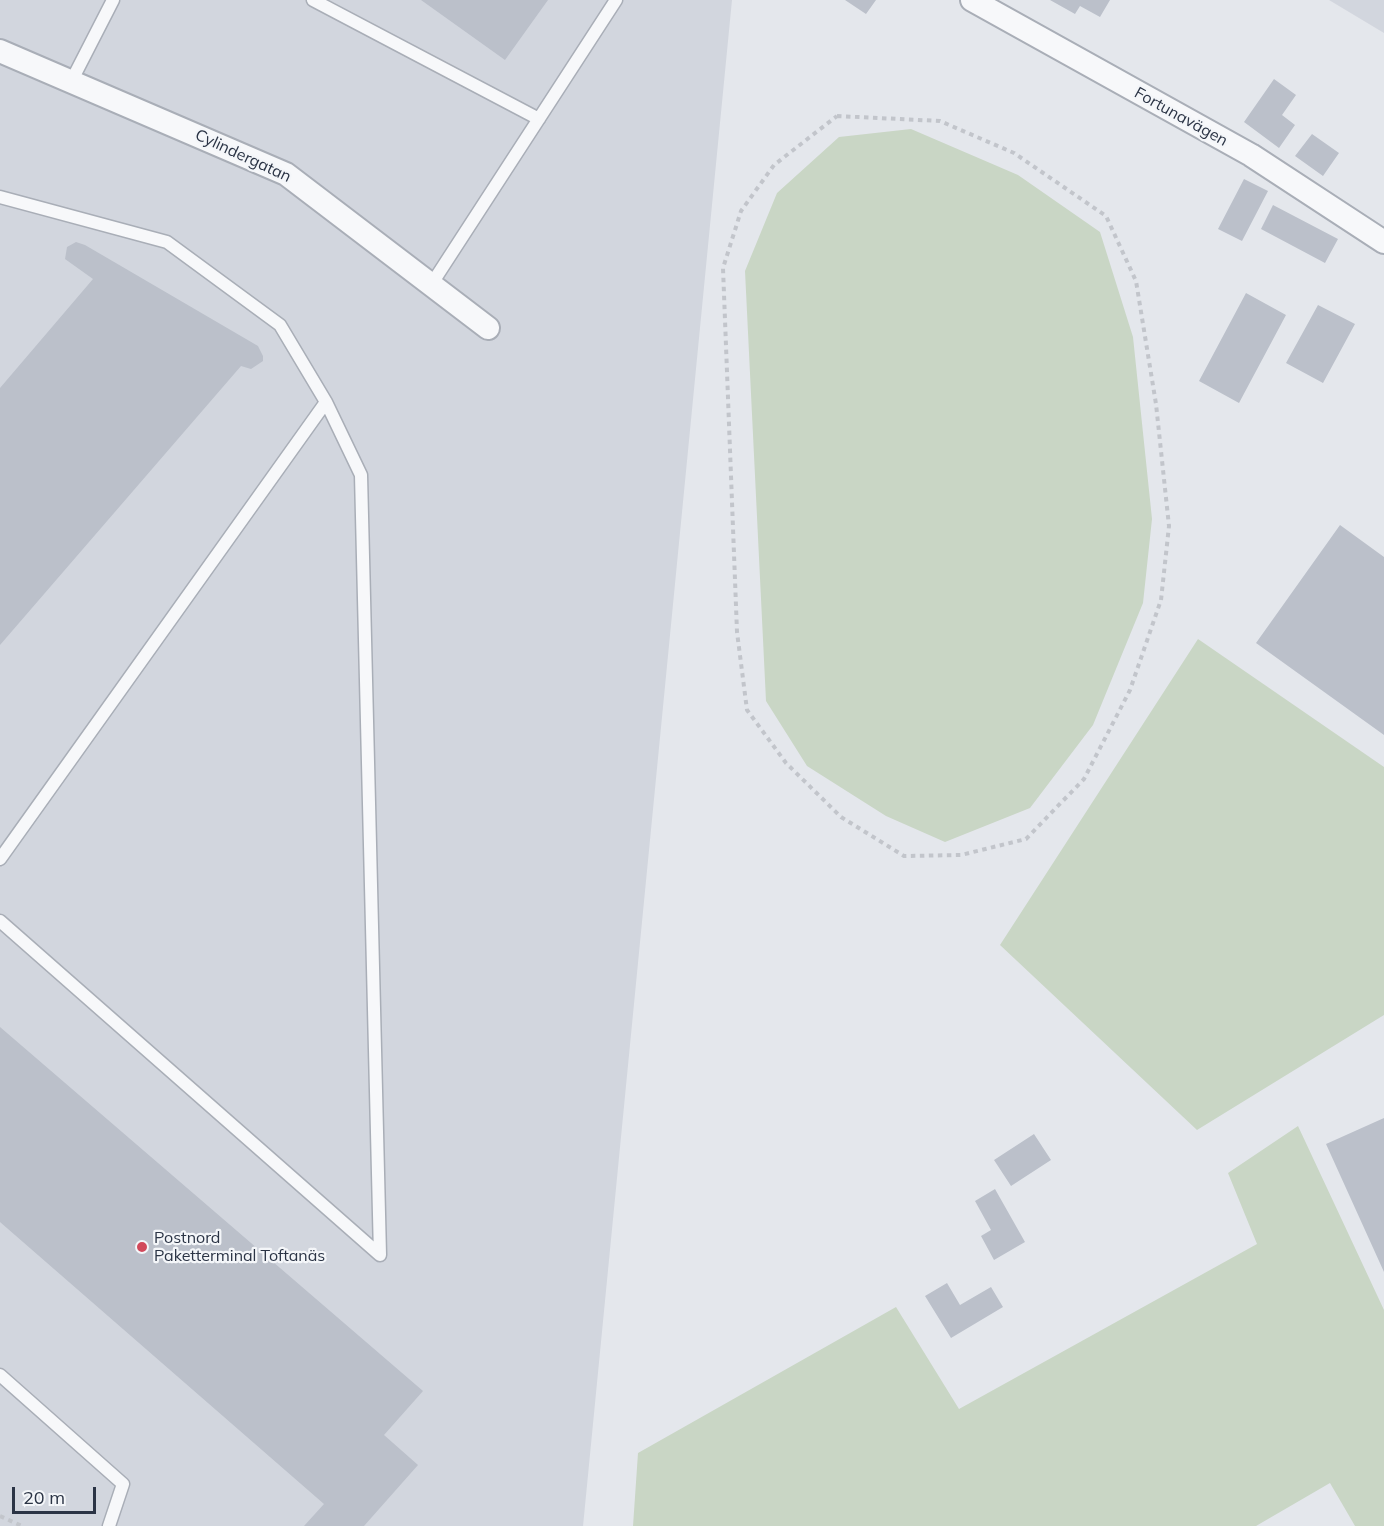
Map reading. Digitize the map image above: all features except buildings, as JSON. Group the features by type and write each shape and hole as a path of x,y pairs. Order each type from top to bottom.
{"street":[{"name":"Fortunavägen","path":"972,0 1251,155 1384,242"},
{"name":"Cylindergatan","path":"0,51 72,80 286,174 488,328"}],"lane":[{"path":"72,80 113,0"},
{"path":"313,0 539,119"},
{"path":"431,285 616,0"},
{"path":"0,197 167,242 280,325 326,402 361,475 380,1256 0,921"},
{"path":"0,859 326,402"},
{"path":"0,1375 123,1484 109,1526"}],"path":[{"path":"837,116 940,121 1014,153 1106,216 1136,281 1156,404 1169,526 1161,600 1130,690 1083,779 1026,839 961,855 904,856 841,817 786,763 747,710 736,621 723,268 741,211 774,165 837,116"},
{"path":"0,1516 22,1526"}],"shaded area":[{"path":"0,0 732,0 583,1526 0,1526"},
{"path":"1329,0 1384,0 1384,33"}],"green space":[{"path":"911,129 1018,175 1100,232 1133,337 1152,519 1143,603 1093,725 1030,808 945,842 886,816 807,766 766,701 745,271 777,193 839,137"},
{"path":"1198,639 1384,767 1384,1015 1197,1130 1000,945"},
{"path":"1298,1126 1384,1310 1384,1526 1355,1526 1330,1483 1256,1526 633,1526 638,1453 896,1307 959,1409 1257,1244 1228,1173"}],"place":[{"name":"Postnord Paketterminal Toftanäs","path":"142,1247"}]}
